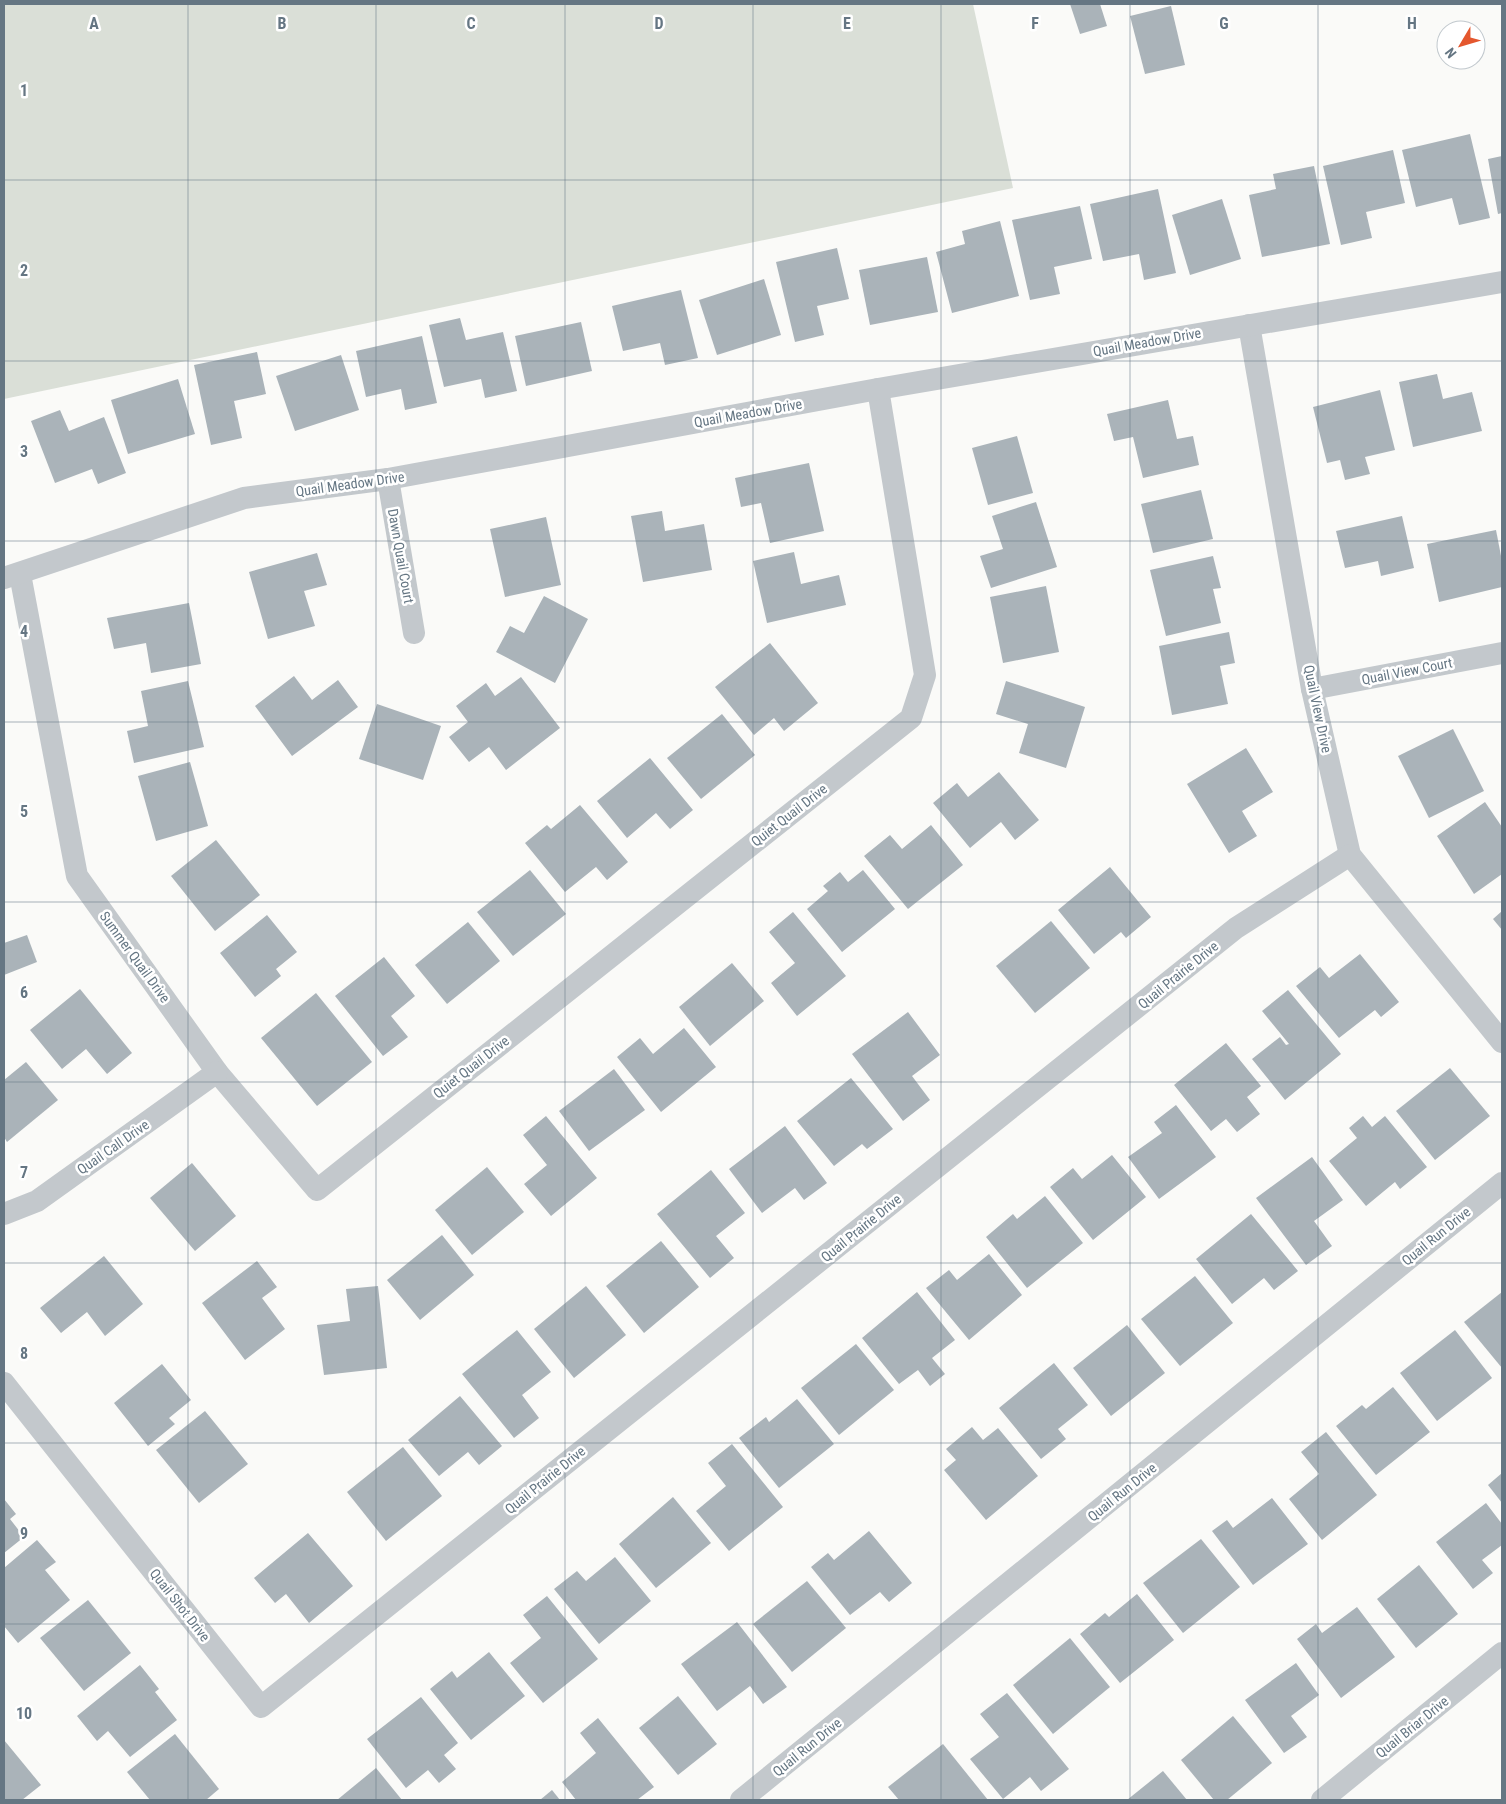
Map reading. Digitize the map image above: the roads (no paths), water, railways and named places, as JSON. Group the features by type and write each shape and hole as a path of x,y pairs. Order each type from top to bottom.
{"street":[{"name":"Quail Meadow Drive","path":"12,576 244,498 388,479 878,389 1502,282"},
{"name":"Quail View Drive","path":"1249,325 1312,689 1350,855 1502,1042"},
{"name":"Quiet Quail Drive","path":"404,1121 911,718 925,675 878,389"},
{"name":"Dawn Quail Court","path":"388,479 414,633"},
{"name":"Summer Quail Drive","path":"12,576 77,876 217,1072 317,1190 404,1121"},
{"name":"Quail View Court","path":"1312,689 1502,653"},
{"name":"Quail Prairie Drive","path":"382,1611 1236,928 1350,855"},
{"name":"Quail Call Drive","path":"4,1214 37,1201 217,1072"},
{"name":"Quail Run Drive","path":"741,1800 1502,1183"},
{"name":"Quail Shot Drive","path":"4,1383 261,1707 382,1611"},
{"name":"Quail Briar Drive","path":"1322,1800 1502,1653"}]}
